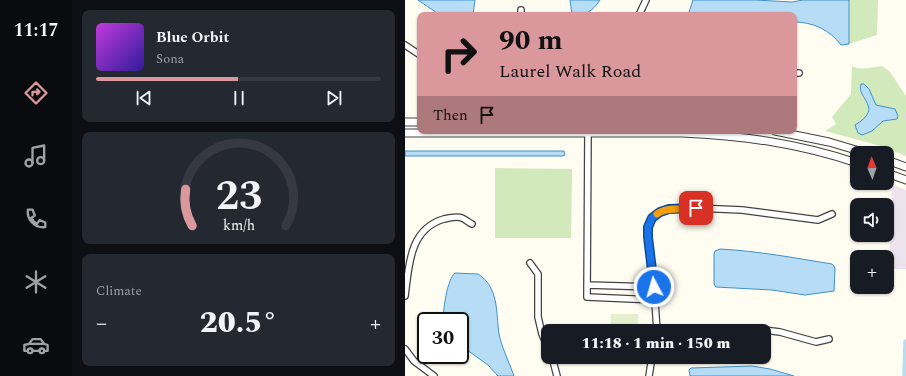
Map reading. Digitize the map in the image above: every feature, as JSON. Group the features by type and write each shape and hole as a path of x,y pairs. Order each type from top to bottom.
{"street":[{"path":"640,12 646,0"},
{"path":"405,45 417,53"},
{"path":"405,122 417,122"},
{"path":"405,133 417,133"},
{"path":"588,134 587,297 655,300"},
{"path":"697,134 777,142 829,154 850,161"},
{"path":"790,134 829,142 850,148"},
{"path":"894,163 906,168"},
{"path":"894,176 906,180"},
{"path":"657,324 648,227 652,218 660,212 669,209 696,208 763,211 818,220 832,214"},
{"path":"405,296 411,253 417,240 425,229 435,222 447,218 462,218 472,224"},
{"path":"530,263 538,274 537,316 541,330"},
{"path":"587,285 654,287"},
{"path":"771,331 816,342 829,339"},
{"path":"405,349 414,361 434,376"},
{"path":"554,364 557,376"},
{"path":"649,376 651,364"}],"shaded area":[{"path":"894,186 906,190 906,269 894,269 894,250 890,250 890,242 894,242 894,198 892,198 892,190 894,190"}],"green space":[{"path":"849,0 878,0 877,35 849,44"},
{"path":"852,66 863,68 882,66 890,72 906,96 906,156 894,151 894,146 881,146 825,131 836,124 832,117 851,94"},
{"path":"495,168 572,169 571,238 495,238"},
{"path":"611,314 638,314 638,324 610,324"}],"water":[{"path":"418,0 475,0 473,12 436,12"},
{"path":"570,0 600,0 588,12 572,12"},
{"path":"693,0 755,0 792,2 803,0 849,0 849,44 841,45 832,35 821,28 808,23 797,22 797,12 689,12"},
{"path":"861,84 864,84 869,89 876,105 895,109 898,116 897,119 883,121 872,131 862,135 858,133 855,125 864,119 869,108 862,94"},
{"path":"405,151 564,151 565,155 405,156"},
{"path":"720,249 762,253 832,264 835,269 834,291 805,295 772,290 716,287 714,284 714,254 715,251"},
{"path":"455,273 478,274 485,279 490,286 497,309 500,339 514,376 498,376 488,365 469,351 469,312 444,312 448,288 452,276"},
{"path":"752,366 770,369 794,376 690,376 689,370 691,368"}],"waterway":[{"path":"905,376 906,342"}],"slow traffic":[{"path":"657,214 669,209 679,209"}],"route":[{"path":"654,287 648,237 648,227 652,218 660,212 669,209 696,208"}]}
